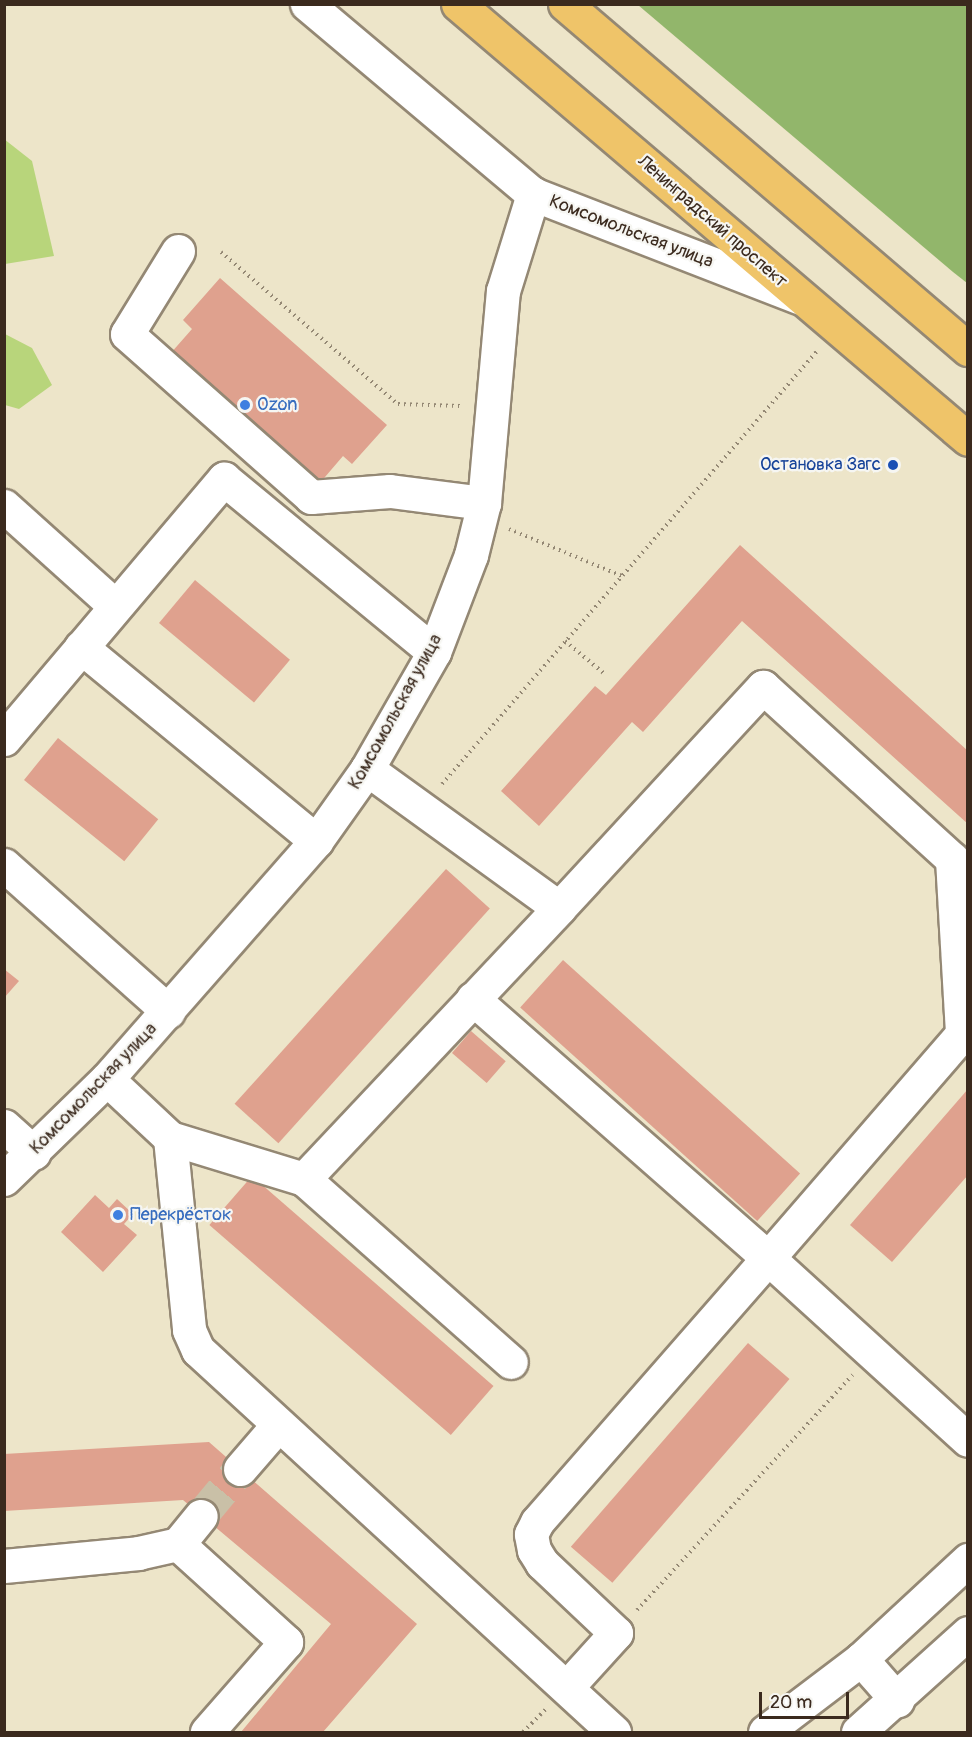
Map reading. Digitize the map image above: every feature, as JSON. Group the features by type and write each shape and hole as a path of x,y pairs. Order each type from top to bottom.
{"main road":[{"name":"Ленинградский проспект","path":"458,4 968,439"},
{"path":"565,4 968,349"}],"street":[{"path":"307,4 533,194"},
{"name":"Комсомольская улица","path":"4,1179 34,1153 107,1079 316,841 367,769 434,652 471,555 482,510 494,407 503,291 533,194 800,297"},
{"path":"178,251 127,334 311,497 390,491 482,510"},
{"path":"4,739 114,605 224,479 434,652"},
{"path":"4,506 114,605"},
{"path":"81,647 316,841"},
{"path":"304,1179 763,687 952,859 962,1034 537,1522 531,1534 534,1550 542,1563 616,1633 567,1687"},
{"path":"367,769 559,908"},
{"path":"4,865 168,1011"},
{"path":"473,999 768,1258 968,1440"},
{"path":"107,1079 170,1137 304,1179 511,1362"},
{"path":"4,1126 34,1153"},
{"path":"170,1137 189,1330 198,1350 614,1732"},
{"path":"240,1469 278,1425"},
{"path":"4,1566 138,1553 178,1544 201,1516"},
{"path":"178,1544 286,1642 207,1732"},
{"path":"765,1732 861,1659 968,1560"},
{"path":"858,1732 897,1700 968,1633"},
{"path":"861,1659 897,1700"}],"path":[{"path":"220,252 398,404 494,407"},
{"path":"421,808 748,430"},
{"path":"482,510 622,576"},
{"path":"565,641 606,675"},
{"path":"616,1633 873,1353"}],"green space":[{"path":"638,5 967,5 967,283 953,272"},
{"path":"4,139 32,161 54,256 5,264"},
{"path":"5,334 32,348 52,385 19,409 5,405"}],"building":[{"path":"220,278 387,425 352,464 343,456 319,484 170,354 192,329 183,320"},
{"path":"740,545 968,751 968,824 742,621 643,732 632,722 539,826 501,791 595,686 606,695"},
{"path":"195,580 290,660 254,703 159,623"},
{"path":"58,738 158,819 124,861 24,780"},
{"path":"446,869 490,908 278,1143 235,1104"},
{"path":"563,960 800,1173 757,1221 520,1008"},
{"path":"4,969 19,981 4,998"},
{"path":"471,1031 506,1061 487,1083 452,1053"},
{"path":"968,1089 968,1175 892,1262 850,1225"},
{"path":"252,1176 494,1386 451,1435 209,1225"},
{"path":"95,1195 109,1208 117,1199 133,1214 124,1224 137,1235 103,1272 61,1232"},
{"path":"748,1343 790,1379 612,1583 571,1547"},
{"path":"209,1442 417,1624 323,1732 241,1732 331,1624 183,1500 4,1511 4,1454"}],"tunnel":[{"path":"201,1516 240,1469"}],"place":[{"name":"Ozon","path":"245,405"},
{"name":"Остановка Загс","path":"893,465"},
{"name":"Перекрёсток","path":"118,1215"}]}
